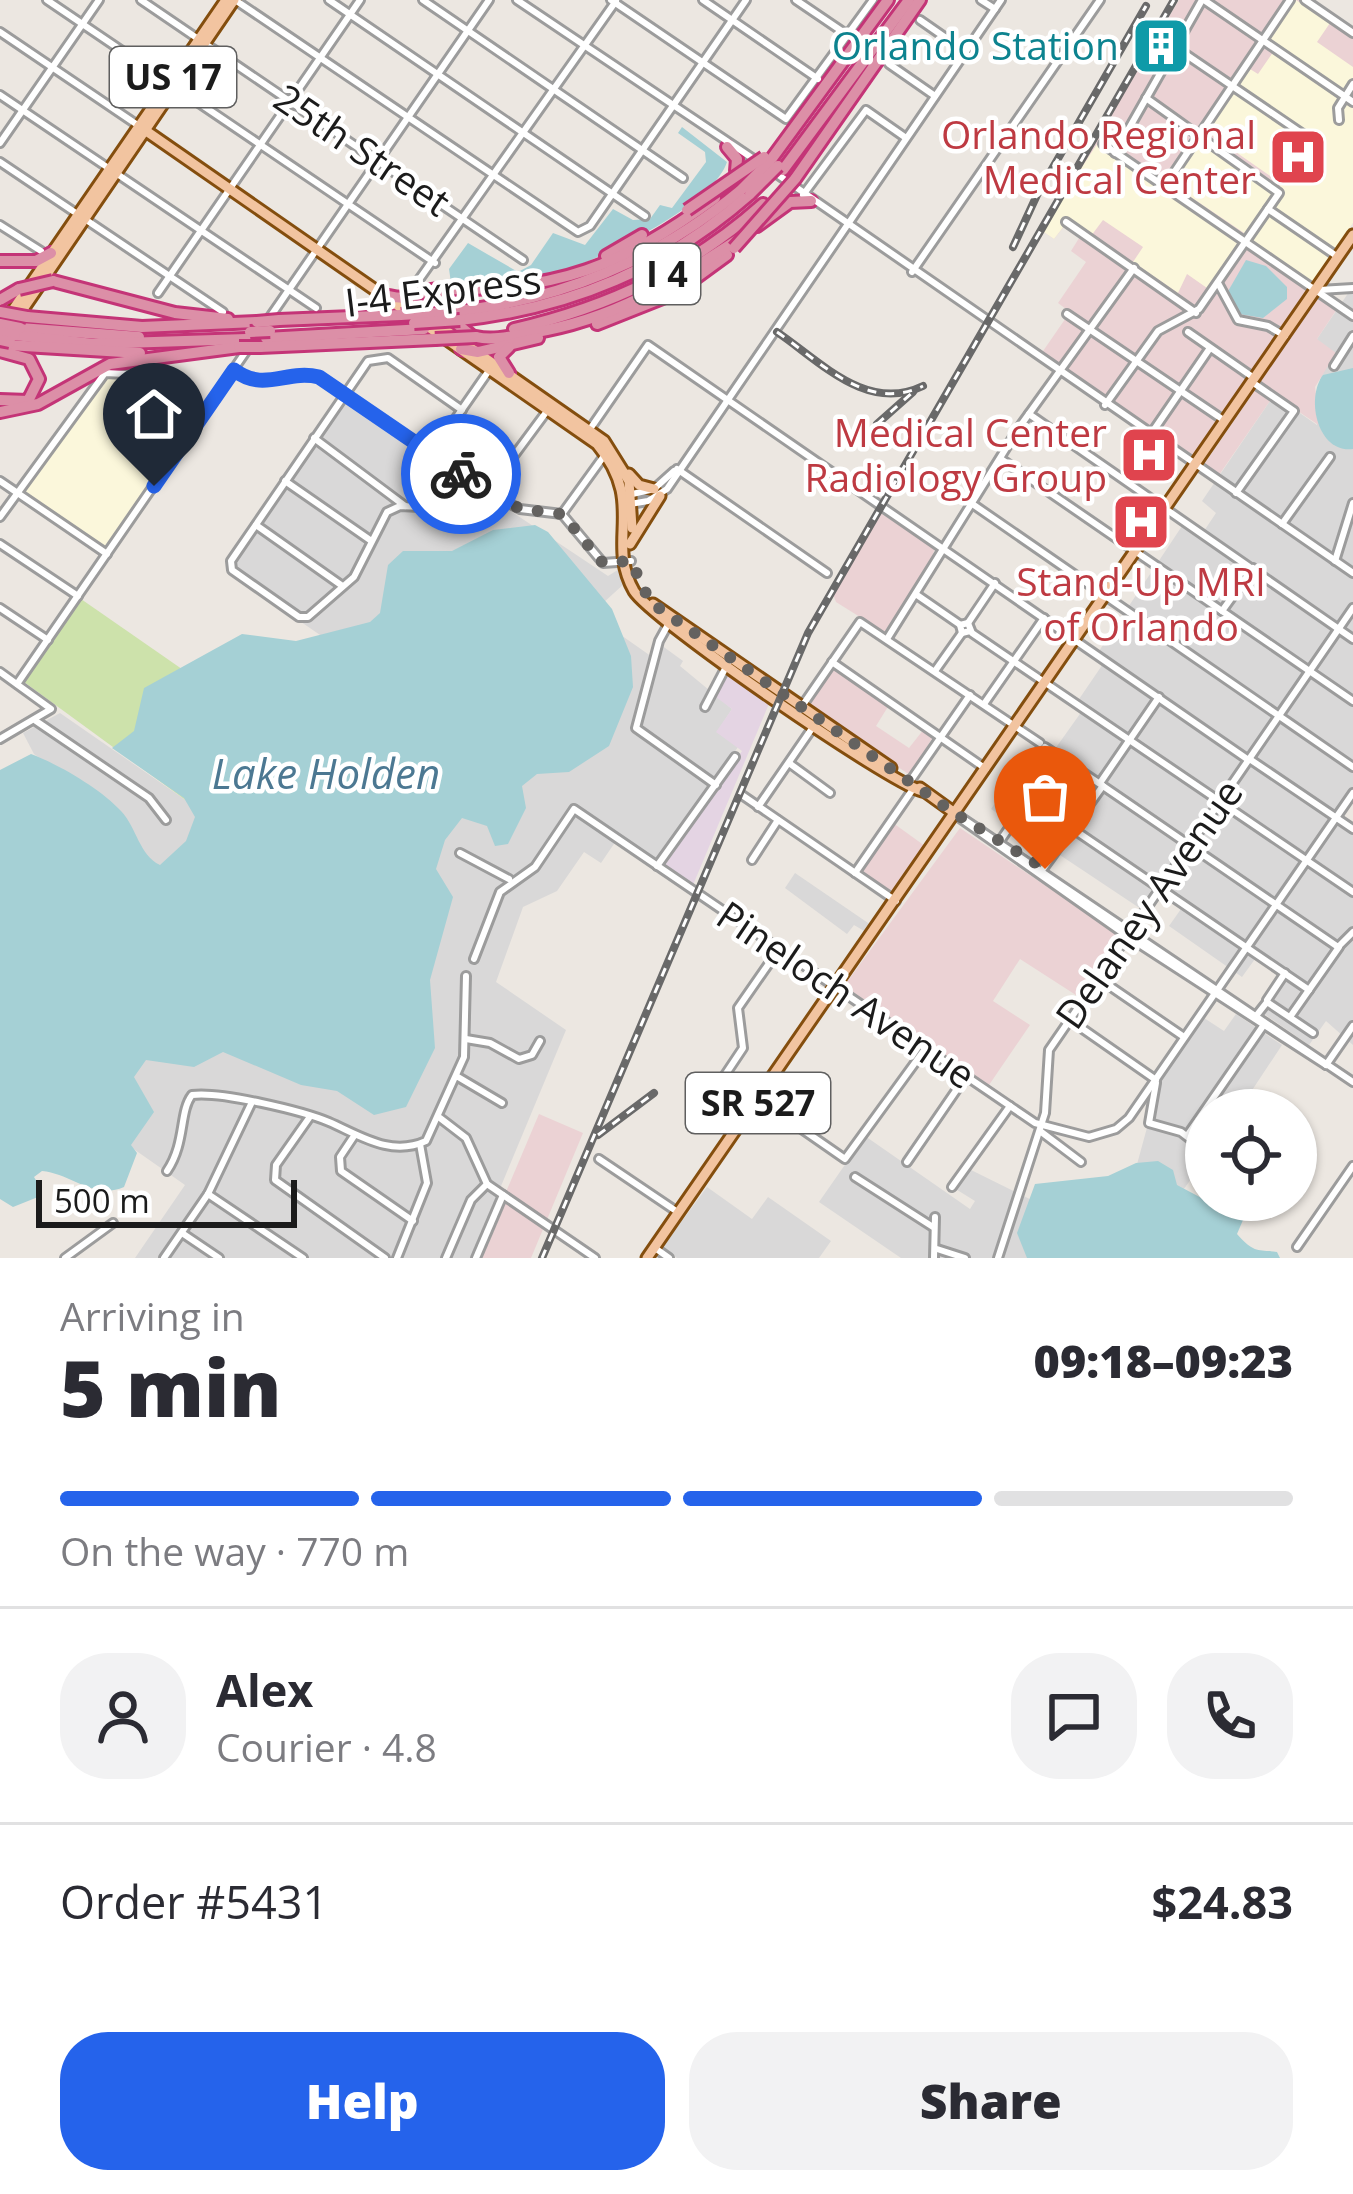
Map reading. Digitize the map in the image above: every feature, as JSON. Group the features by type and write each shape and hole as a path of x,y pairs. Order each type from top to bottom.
{"highway":[{"path":"468,328 527,334 598,317 655,294 734,245 777,207 781,172 796,122 888,0"},
{"path":"734,245 905,0"},
{"name":"I 4","path":"248,333 448,312 569,289 668,244 752,196 829,129 920,0"},
{"path":"727,147 736,159 733,176"},
{"path":"569,289 681,226 747,162 781,172"},
{"path":"733,176 747,172 776,193 777,207"},
{"path":"512,289 586,267 687,210 781,172"},
{"name":"I 4","path":"0,312 6,338 48,350 117,353 248,333 435,339 468,328 557,320 636,290 701,253 752,196 781,172"},
{"name":"I-4 Express","path":"269,334 414,312 468,328 622,280 684,246 752,196"},
{"path":"389,296 414,312 434,290 547,285 604,264 715,198"},
{"path":"461,349 478,352 600,323 675,293 790,202 807,198"},
{"path":"600,323 671,291 716,255"},
{"path":"0,261 47,263 175,313 248,333"},
{"path":"0,300 47,263"},
{"path":"449,291 436,296 437,310 481,343 509,345"},
{"path":"6,338 248,333"},
{"path":"0,412 38,404 110,364 248,333"},
{"path":"0,400 25,402 39,382 29,359 6,338"},
{"path":"509,373 500,362 502,351 536,339"}],"main road":[{"name":"US 17","path":"6,338 47,263 232,0"},
{"path":"142,127 389,296"},
{"name":"SR 527","path":"647,1258 1353,235"},
{"path":"414,312 461,349 587,432 639,485 657,493 630,544"},
{"path":"414,312 509,373 551,407"},
{"path":"609,452 629,500 628,561 641,592 672,621 956,814"},
{"path":"622,464 629,500 628,561"}],"street":[{"path":"47,0 435,263"},
{"path":"0,143 99,0"},
{"name":"25th Street","path":"141,0 523,260"},
{"path":"232,0 582,232 746,0"},
{"path":"329,0 645,216"},
{"path":"158,292 360,0"},
{"path":"424,0 683,178"},
{"path":"17,684 489,0"},
{"path":"517,0 747,162 781,172"},
{"path":"703,0 818,79"},
{"path":"796,0 848,36"},
{"path":"414,312 435,263 614,1 796,122 818,79 873,0"},
{"path":"981,0 995,9"},
{"path":"629,500 657,493 676,469 1001,0"},
{"path":"912,272 1100,0"},
{"path":"1115,153 1203,0 1353,102"},
{"path":"1165,186 1290,0"},
{"path":"1305,0 1353,33"},
{"path":"920,20 966,52"},
{"path":"0,32 142,127"},
{"path":"1175,47 1313,141"},
{"path":"889,64 935,96"},
{"path":"1340,120 1338,108 1353,85"},
{"path":"0,95 316,308"},
{"path":"1106,405 1162,328 1196,313 1279,189 1146,98"},
{"path":"673,107 781,172 807,198 912,272 1353,573"},
{"path":"807,198 866,110 906,138"},
{"path":"1103,144 1353,316"},
{"path":"0,162 223,312"},
{"path":"1268,209 1338,256"},
{"path":"1066,222 1196,313"},
{"path":"0,225 47,263"},
{"path":"887,639 1029,414 1134,268"},
{"path":"1218,283 1238,320 1268,326 1285,336"},
{"path":"1316,290 1353,288"},
{"path":"1332,290 1332,301"},
{"path":"1067,314 1225,421"},
{"path":"1188,332 1294,410 1236,494"},
{"path":"1334,366 1353,336"},
{"path":"587,432 648,345 1353,829"},
{"path":"1151,434 1210,348"},
{"path":"462,410 388,358 375,358 344,395 231,561 232,570 299,617 308,617 358,572 387,512 405,506 442,508 497,484 551,407"},
{"path":"431,454 490,369"},
{"path":"234,370 263,384 310,375 485,491 520,509 562,514 599,561 628,561"},
{"path":"0,517 109,371 125,374 197,423"},
{"path":"1029,414 1353,639"},
{"path":"314,438 405,506"},
{"path":"562,514 609,452"},
{"path":"1282,524 1330,457"},
{"path":"1000,459 1353,701"},
{"path":"676,469 827,573"},
{"path":"0,481 107,554"},
{"path":"285,482 370,540"},
{"path":"971,502 1353,767"},
{"path":"1335,560 1353,502"},
{"path":"256,525 342,586"},
{"path":"0,544 78,596"},
{"path":"1222,611 1252,568"},
{"path":"935,671 995,584"},
{"path":"917,595 1353,892"},
{"path":"0,608 48,640"},
{"name":"Delaney Avenue","path":"1040,1128 1053,1044 1353,608"},
{"path":"984,704 1043,618"},
{"path":"672,621 636,728 716,785"},
{"path":"800,710 860,622 1340,947"},
{"path":"705,707 729,661"},
{"path":"832,662 986,769"},
{"path":"0,672 50,707 36,721 0,739"},
{"path":"855,873 970,695"},
{"path":"1040,873 1159,697"},
{"path":"36,721 149,798 166,820"},
{"path":"758,807 817,722"},
{"path":"1000,842 1059,756"},
{"path":"658,866 735,757"},
{"path":"789,763 830,793"},
{"path":"1185,1136 1149,1123 1156,1080 1353,793"},
{"path":"742,795 896,901"},
{"name":"Pineloch Avenue","path":"514,880 535,867 574,809 1040,1128 1089,1137 1114,1130 1129,1118 1156,1080"},
{"path":"956,814 1040,873"},
{"path":"956,814 1352,1081"},
{"path":"752,860 778,820"},
{"path":"1073,830 1310,990"},
{"path":"460,853 496,877 514,880"},
{"path":"496,877 500,892"},
{"path":"474,959 500,892 514,880"},
{"path":"1290,1017 1353,932"},
{"path":"737,1133 703,1108 743,1048 738,1008 779,949"},
{"path":"1255,1016 1285,974"},
{"path":"419,1144 440,1118 458,1077 466,1039 466,976"},
{"path":"1098,979 1185,1038"},
{"path":"1266,1002 1313,1033"},
{"path":"1070,1020 1156,1080"},
{"path":"1219,1089 1265,1023"},
{"path":"1326,1065 1353,1026"},
{"path":"466,1039 491,1043 519,1059 532,1055 541,1040"},
{"path":"760,1100 845,1159 926,1049"},
{"path":"907,1162 966,1076"},
{"path":"458,1077 502,1103"},
{"path":"167,1172 182,1146 187,1101 192,1095 220,1093 379,1144 419,1144"},
{"path":"164,1258 208,1194 252,1102"},
{"path":"952,1187 1010,1106"},
{"path":"309,1118 276,1166 279,1184 385,1258"},
{"path":"440,1118 466,1138 487,1184 595,1258"},
{"path":"998,1258 1040,1128 1082,1162"},
{"path":"354,1136 340,1157 341,1171 413,1221"},
{"path":"398,1258 427,1183 419,1144"},
{"path":"599,1159 679,1214"},
{"path":"1297,1246 1353,1166"},
{"path":"855,1178 932,1227"},
{"path":"446,1258 471,1201 487,1184"},
{"path":"208,1194 303,1258"},
{"path":"476,1258 502,1195"},
{"path":"935,1217 935,1253 965,1258"},
{"path":"64,1258 113,1223"},
{"path":"182,1232 219,1258"},
{"path":"655,1248 669,1258"}],"shaded area":[{"path":"1179,0 1309,0 1353,32 1353,223 1193,455 1041,354 1070,312 1058,303 1086,262 1071,251 1081,235 1066,224 1054,239 1041,230"},
{"name":"Orlando Regional Medical Center","path":"1296,0 1330,23 1317,42 1353,67 1353,223 1313,282 1252,240 1281,192 1279,182 1207,132 1250,69 1258,74 1278,45 1270,39"},
{"path":"1201,139 1277,191 1247,235 1173,185"},
{"path":"1097,144 1239,241 1207,288 1187,274 1178,293 1133,262 1143,247 1103,220 1091,236 1068,221 1054,239 1041,230"},
{"path":"1353,286 1353,793 1339,813 1353,827 1353,1045 1326,1021 1309,1045 1257,1009 1279,975 1255,959 1242,977 1169,926 1181,909 1158,893 1144,911 991,809 1040,738 1055,749 1082,711 1075,705 1105,661 1097,654 1186,520 1204,531 1216,513 1202,501 1274,395 1317,425 1321,374 1317,339"},
{"path":"1319,296 1337,309 1317,339 1336,353 1315,387 1320,426 1274,395 1219,475 1203,466"},
{"path":"118,373 193,424 106,548 22,490 104,376"},
{"path":"346,401 608,576 621,568 625,583 591,614 655,659 661,645 683,661 680,666 732,709 717,732 738,747 659,861 620,835 601,863 584,852 557,891 523,907 496,982 566,1030 471,1258 135,1258 185,1185 98,1124 159,1037 487,750 227,571"},
{"path":"879,512 935,548 926,574 884,632 836,602 833,594"},
{"path":"834,668 889,705 876,726 909,748 924,729 934,735 910,775 808,707"},
{"path":"729,669 771,699 693,885 665,865 742,751 716,732 732,709 712,694"},
{"path":"60,713 278,864 164,867 143,897 76,783 34,754 23,733"},
{"path":"893,823 925,846 891,893 860,872"},
{"path":"960,828 1120,936 1079,997 1020,959 993,1001 1030,1025 989,1085 844,986"},
{"path":"795,873 871,925 866,932 854,925 847,934 785,888"},
{"path":"1236,1014 1282,1045 1253,1089 1185,1089 1185,1187 1166,1214 1130,1190 1160,1080 1204,1018 1224,1031"},
{"path":"539,1114 583,1133 531,1258 478,1258"},
{"path":"865,1136 970,1209 975,1201 954,1188 967,1168 1149,1258 1002,1258 1005,1249 997,1245 992,1258 901,1258 819,1202"},
{"path":"707,1187 752,1219 768,1197 831,1241 819,1258 677,1258 662,1248"}],"green space":[{"path":"81,599 251,717 191,804 24,682"}],"water":[{"path":"682,127 727,162 697,199 672,217 582,264 534,281 451,283 449,269 468,243 518,272 531,265 553,233 585,245 613,209 633,220 650,219 660,205 672,208 706,162 705,152 678,133"},
{"path":"1246,260 1266,266 1287,287 1287,299 1263,318 1239,314 1227,293"},
{"path":"1353,368 1353,449 1331,443 1323,434 1315,397 1323,375"},
{"name":"Lake Holden","path":"535,525 548,532 612,609 631,656 633,687 609,746 569,772 537,774 522,786 526,808 508,844 495,846 487,826 462,818 445,840 436,869 453,897 430,980 435,1048 406,1107 374,1115 337,1091 301,1085 223,1052 194,1067 146,1060 134,1077 154,1112 131,1145 137,1153 124,1187 103,1190 42,1171 34,1177 42,1190 38,1197 13,1207 0,1199 0,770 31,754 79,778 121,811 147,855 160,865 186,841 195,817 184,798 112,748 134,731 144,688 242,634 296,641 370,622 380,613 388,565 403,551 452,551 493,530"},
{"path":"1158,1161 1173,1170 1177,1185 1185,1189 1185,1221 1243,1221 1237,1234 1248,1245 1277,1252 1280,1258 1027,1258 1017,1233 1035,1184 1108,1176 1136,1163"}],"railway":[{"path":"542,1258 808,633 1174,0"},
{"path":"1013,247 1037,195 1146,6"},
{"path":"777,332 864,389 902,393 923,386"},
{"path":"877,424 913,392"},
{"path":"598,1135 654,1093"}],"way so far":[{"path":"461,474 520,509 562,514 599,561 609,565 631,561 641,592 650,602 956,814 1045,869"}],"place":[{"name":"Orlando Station","path":"1161,46"},
{"name":"Orlando Regional Medical Center","path":"1298,157"},
{"name":"Medical Center Radiology Group","path":"1149,455"},
{"name":"Stand-Up MRI of Orlando","path":"1141,522"}],"route":[{"path":"154,486 234,370 263,384 302,374 319,377 461,474"}]}
